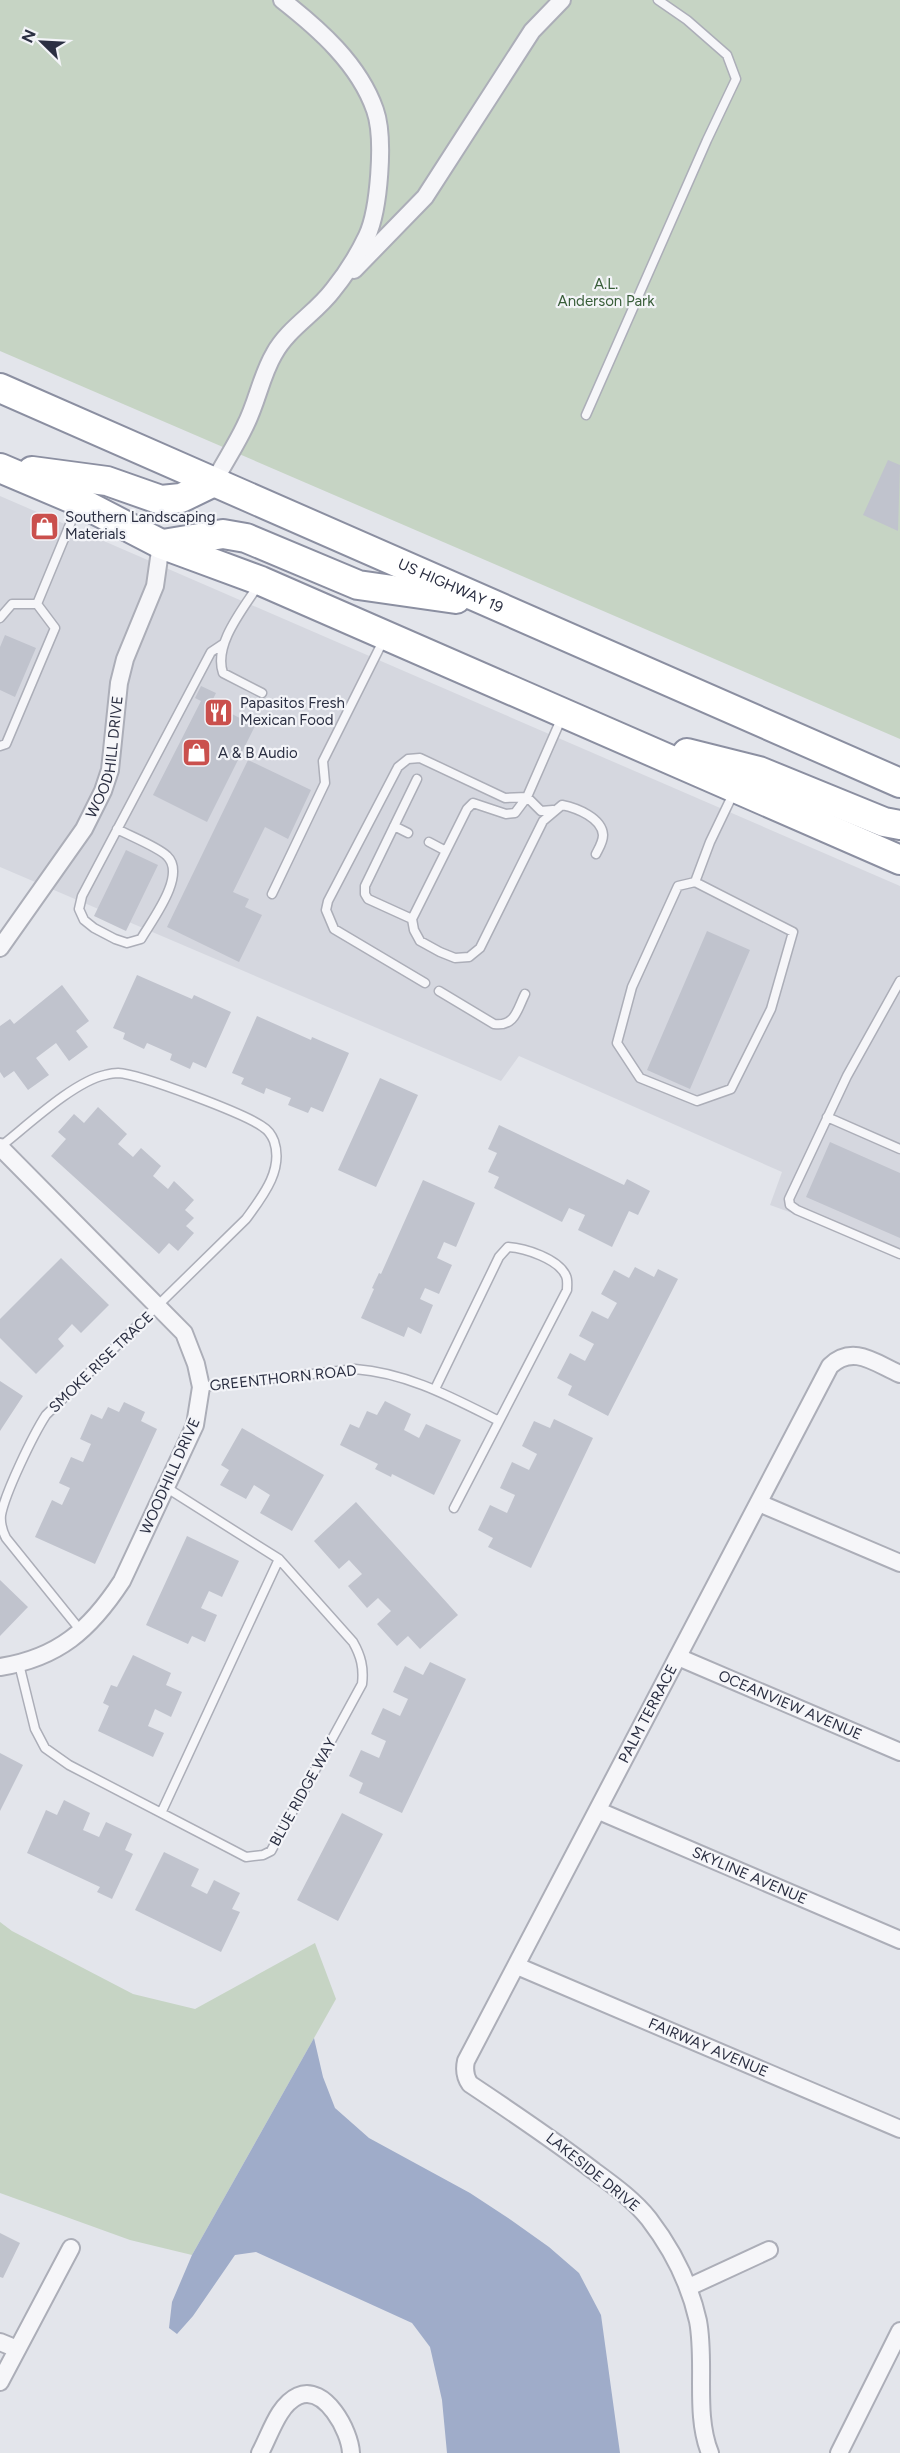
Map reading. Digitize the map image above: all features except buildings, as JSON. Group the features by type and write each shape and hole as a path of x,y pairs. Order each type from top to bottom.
{"highway":[{"name":"US HIGHWAY 19","path":"0,388 900,783"},
{"path":"0,467 107,481 160,500 181,498 214,482"},
{"path":"0,467 80,502 160,544 261,581 900,860"},
{"path":"160,544 223,534 246,538 358,585 491,604"},
{"path":"606,733 759,771 884,822 900,825"}],"street":[{"path":"282,0 320,31 343,56 375,111 380,142 380,177 368,234 332,291"},
{"path":"214,482 246,425 274,353 425,197 520,48 532,31 562,0"},
{"name":"WOODHILL DRIVE","path":"0,948 84,829 103,791 110,770 119,683 125,659 155,586 160,544"},
{"name":"WOODHILL DRIVE","path":"0,1147 184,1333 190,1345 201,1387 195,1425 122,1581 110,1599 81,1632 51,1653 19,1664 0,1667"},
{"name":"PALM TERRACE","path":"466,2061 599,1811 830,1366 844,1356 854,1354 900,1374"},
{"path":"759,1503 900,1563"},
{"name":"OCEANVIEW AVENUE","path":"678,1657 900,1752"},
{"name":"SKYLINE AVENUE","path":"599,1811 900,1940"},
{"name":"FAIRWAY AVENUE","path":"517,1966 900,2129"},
{"name":"LAKESIDE DRIVE","path":"466,2061 465,2074 470,2085 547,2135 638,2208 661,2237 689,2287 699,2328 704,2430 710,2453"},
{"path":"0,2382 71,2248"},
{"path":"689,2287 769,2250"},
{"path":"839,2453 900,2331"},
{"path":"0,2342 17,2349"},
{"path":"260,2453 285,2406 298,2396 309,2394 328,2404 343,2424 348,2435 351,2453"}],"lane":[{"path":"586,415 688,181 736,79 727,55 687,20 658,0"},
{"path":"37,604 80,502"},
{"path":"261,581 223,644 219,663 223,673 262,693"},
{"path":"0,618 12,604 37,604"},
{"path":"0,746 6,744 55,628 37,604"},
{"path":"272,894 325,783 323,761 385,636"},
{"path":"117,829 167,855 174,866 174,880 141,939 127,943 94,928 84,920 80,909 82,896 117,829 211,652 223,644"},
{"path":"563,714 527,797 515,813 506,814 473,803 467,809 412,919 414,930 420,940 455,958 469,957 480,948 543,820 562,805 571,807 595,821 603,834 596,854"},
{"path":"425,983 334,929 326,910 328,901 398,767 408,759 420,758 505,798 527,797 541,811 553,810"},
{"path":"412,919 368,899 365,886 417,779"},
{"path":"695,882 710,842 736,789"},
{"path":"394,826 408,833"},
{"path":"429,842 446,851"},
{"path":"695,882 793,932 771,1009 731,1089 697,1101 640,1078 617,1043 632,987 678,886 695,882"},
{"path":"900,981 827,1117 789,1198 790,1205 900,1254"},
{"path":"439,991 494,1024 504,1025 512,1021 525,994"},
{"name":"SMOKE RISE TRACE","path":"0,1147 89,1080 118,1073 138,1077 230,1111 265,1128 273,1138 277,1152 275,1170 266,1193 246,1219 55,1404 46,1415 16,1476 0,1517 1,1527 6,1538 81,1632"},
{"path":"827,1117 900,1149"},
{"path":"435,1389 499,1257 508,1248 524,1248 559,1265 567,1277 567,1290 454,1508"},
{"name":"GREENTHORN ROAD","path":"201,1387 355,1369 386,1372 435,1389 500,1421"},
{"name":"BLUE RIDGE WAY","path":"19,1664 34,1729 45,1748 69,1766 162,1811 246,1857 263,1855 271,1851 362,1684 363,1669 360,1653 353,1642 279,1559 167,1488"},
{"path":"162,1811 279,1559"}],"shaded area":[{"path":"0,496 900,886 900,1252 770,1205 782,1172 519,1056 501,1081 0,867"}],"green space":[{"name":"A.L. Anderson Park","path":"0,0 900,0 900,739 0,351"},
{"path":"0,1922 12,1931 133,1994 195,2009 315,1943 336,1999 192,2255 130,2240 0,2193"}],"water":[{"path":"314,2038 323,2077 335,2108 369,2138 470,2193 511,2220 549,2247 579,2273 601,2315 620,2453 447,2453 442,2400 430,2347 412,2323 256,2252 235,2255 193,2316 177,2334 169,2328 172,2302 192,2255"}],"place":[{"name":"Southern Landscaping Materials","path":"44,526"},
{"name":"Papasitos Fresh Mexican Food","path":"219,712"},
{"name":"A & B Audio","path":"197,753"}]}
